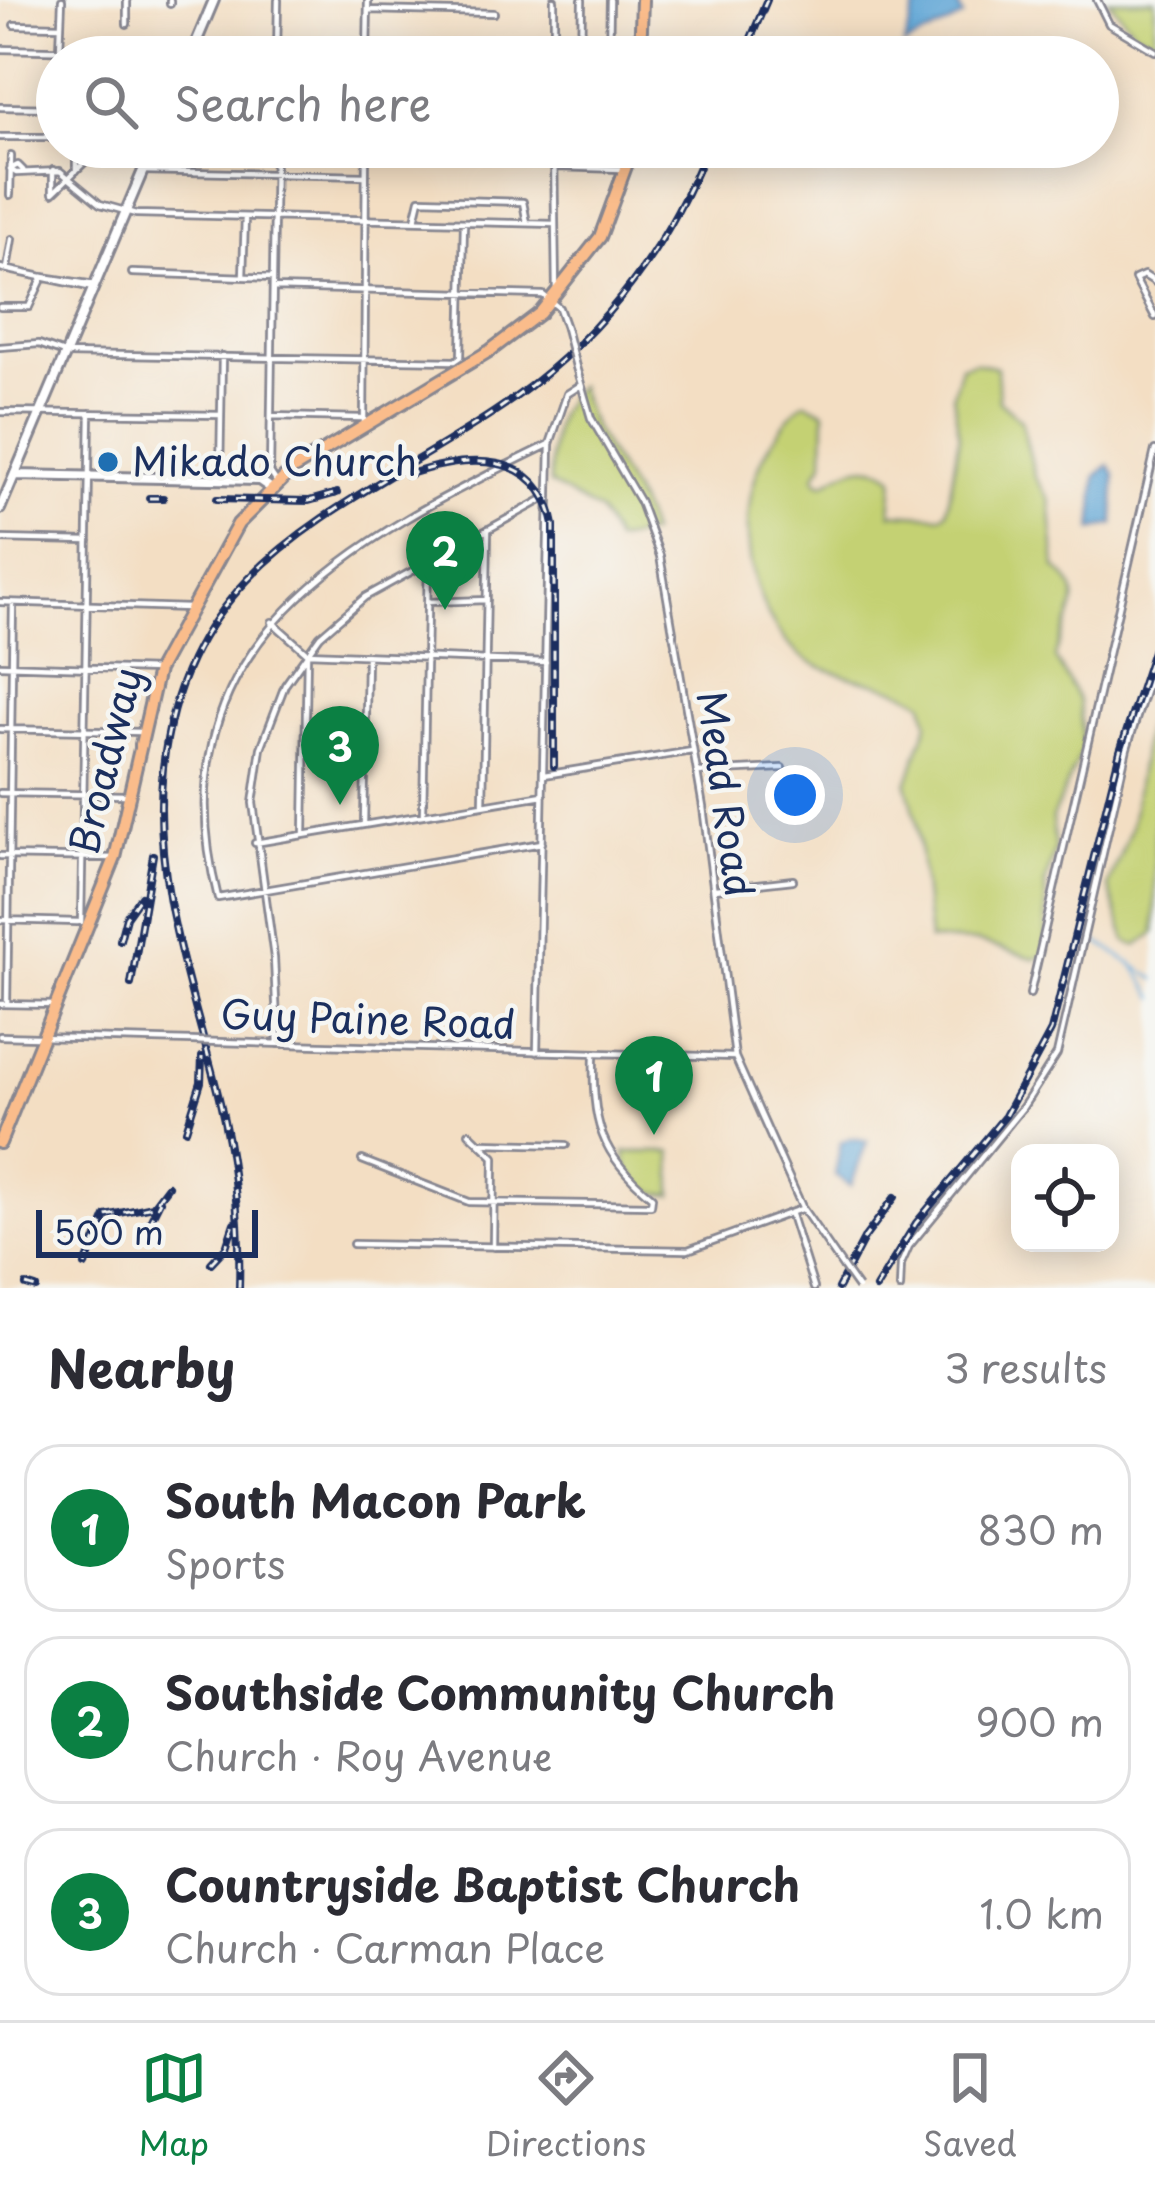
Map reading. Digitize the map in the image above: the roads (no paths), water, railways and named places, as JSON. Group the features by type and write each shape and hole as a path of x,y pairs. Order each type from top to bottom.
{"main road":[{"path":"641,36 642,0"},
{"name":"Broadway","path":"0,1143 84,924 115,858 158,670 238,524 273,484 363,421 506,340 554,298 600,237 628,169"}],"street":[{"path":"61,36 62,0"},
{"path":"127,0 127,23"},
{"path":"199,36 214,0"},
{"path":"277,36 278,0"},
{"path":"367,36 368,0"},
{"path":"554,0 554,36"},
{"path":"581,36 582,0"},
{"path":"607,36 610,0"},
{"path":"1097,0 1109,25 1155,51"},
{"path":"368,10 494,13"},
{"path":"14,25 61,26"},
{"path":"0,49 36,50"},
{"path":"0,107 36,108"},
{"path":"0,137 36,137"},
{"path":"10,194 11,156"},
{"path":"0,509 144,168"},
{"path":"273,484 275,168"},
{"path":"271,416 363,421 365,168"},
{"path":"273,288 554,298 553,168"},
{"path":"590,168 628,169"},
{"path":"10,169 73,174 100,204 125,212 554,224"},
{"path":"53,170 53,194 73,174"},
{"path":"143,171 365,176"},
{"path":"415,220 420,199 524,202 527,224"},
{"path":"243,278 244,217"},
{"path":"0,347 38,344 67,354 456,365 461,357 464,222"},
{"path":"12,239 3,268 94,287"},
{"path":"132,273 273,278"},
{"path":"1155,282 1144,275 1135,279 1155,317"},
{"path":"0,307 30,306 43,277"},
{"name":"Mead Road","path":"554,298 598,432 640,502 656,542 697,772 735,1057 803,1209 858,1288"},
{"path":"220,480 222,356"},
{"path":"537,1052 550,444 567,394 581,386"},
{"path":"0,412 220,416"},
{"path":"4,920 84,924 90,413"},
{"path":"542,843 218,898 209,847 211,759 237,677 272,622 339,559 550,444"},
{"path":"1030,994 1155,451"},
{"path":"16,475 263,480 273,484"},
{"path":"278,1044 274,965 253,803 261,748 285,685 307,652 356,604 549,496"},
{"path":"483,804 488,529"},
{"path":"0,539 88,541"},
{"path":"424,814 428,561"},
{"path":"428,602 487,601"},
{"path":"0,602 189,608"},
{"path":"13,603 4,1004 56,1005"},
{"path":"272,622 307,652 546,662"},
{"path":"304,834 307,652"},
{"path":"364,824 367,658"},
{"path":"900,1288 901,1264 909,1246 1024,1106 1057,1054 1126,748 1155,660"},
{"path":"0,665 158,670"},
{"path":"0,730 142,732"},
{"path":"544,775 693,750"},
{"path":"697,772 782,768"},
{"path":"0,793 131,796"},
{"path":"255,843 543,794"},
{"path":"0,856 115,858"},
{"path":"713,889 793,880"},
{"name":"Guy Paine Road","path":"0,1036 735,1057"},
{"path":"362,1160 469,1202 651,1204 652,1197 620,1171 608,1154 594,1107 594,1054"},
{"path":"470,1133 494,1157 493,1247"},
{"path":"479,1142 566,1145"},
{"path":"353,1244 688,1250 803,1209"},
{"path":"791,1215 814,1288"}],"water":[{"path":"929,0 956,0 963,17 924,36 907,36 916,6 925,6"},
{"path":"1109,465 1115,474 1114,524 1093,530 1096,476"},
{"path":"867,1141 851,1186 835,1175 841,1142"}],"waterway":[{"path":"1096,941 1155,979"},
{"path":"1133,964 1155,998"}],"railway":[{"path":"752,36 767,0"},
{"path":"239,1288 238,1216 229,1145 177,935 163,852 163,768 177,697 203,639 238,590 281,549 330,513 494,412 594,328 647,262 698,168"},
{"path":"407,475 453,464 497,464 533,482 546,500 554,525 554,766"},
{"path":"217,499 309,501 337,493"},
{"path":"149,498 163,498"},
{"path":"876,1288 916,1223 1005,1116 1051,1031 1120,751 1155,645"},
{"path":"131,984 153,855"},
{"path":"120,940 126,917 141,896"},
{"path":"186,1130 201,1082 202,1057"},
{"path":"85,1265 106,1216 153,1206 168,1186"},
{"path":"838,1288 865,1237 895,1197"},
{"path":"141,1239 160,1201"},
{"path":"211,1263 226,1247 234,1223"},
{"path":"26,1285 36,1288"}],"place":[{"name":"Mikado Church","path":"108,462"},
{"name":"Southside Community Church","path":"445,610"},
{"name":"Countryside Baptist Church","path":"340,805"},
{"name":"South Macon Park","path":"654,1135"}]}
